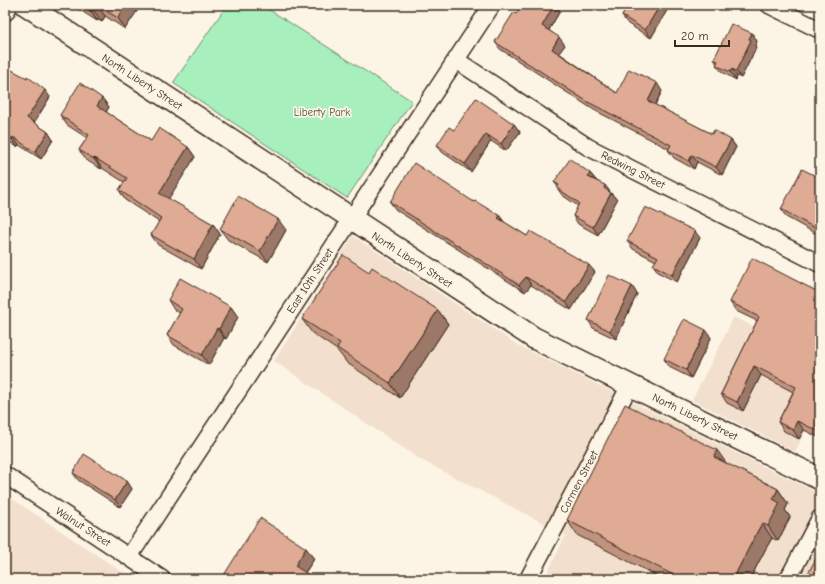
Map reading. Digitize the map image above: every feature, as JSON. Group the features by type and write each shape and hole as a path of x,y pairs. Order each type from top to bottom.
{"street":[{"path":"5,13 10,5"},
{"name":"North Liberty Street","path":"26,5 350,220 534,338 820,478"},
{"name":"East 10th Street","path":"129,558 492,5"},
{"path":"777,7 820,30"},
{"name":"Redwing Street","path":"456,60 588,147 820,264"},
{"name":"Carmen Street","path":"528,579 630,385"},
{"name":"Walnut Street","path":"5,475 162,579"},
{"path":"788,579 820,518"}],"shaded area":[{"path":"353,236 519,346 820,494 820,579 544,579 566,535 421,460 274,361"},
{"path":"734,317 820,359 820,401 795,452 692,400"},
{"path":"5,494 133,579 5,579"}],"green space":[{"name":"Liberty Park","path":"227,5 262,5 412,101 347,198 173,83"}],"building":[{"path":"81,5 126,5 118,18 98,6 94,11 90,9 90,11"},
{"path":"521,5 554,5 542,26 559,37 552,49 617,93 629,69 657,83 648,101 712,134 714,130 731,140 716,167 692,155 689,161 668,150 671,145 588,102 495,42 514,12 516,14"},
{"path":"622,5 660,5 645,30 622,16 627,8"},
{"path":"731,24 752,33 749,39 751,40 736,71 732,69 730,72 716,65 718,61 714,59"},
{"path":"8,68 27,78 27,76 45,90 27,118 48,132 35,152 13,137 12,139 5,135 5,74"},
{"path":"80,83 102,98 97,106 151,141 159,128 188,147 159,193 213,224 194,259 151,235 161,218 119,190 127,178 79,150 89,135 60,115"},
{"path":"476,98 514,124 501,144 486,134 465,164 437,145 449,127 454,130"},
{"path":"570,159 590,173 588,177 605,185 604,188 611,193 593,227 573,216 579,203 557,188 559,185 554,182"},
{"path":"414,163 474,202 475,201 500,216 498,218 527,236 530,231 589,265 566,302 526,277 519,285 390,202"},
{"path":"802,169 820,178 820,231 781,209"},
{"path":"238,196 278,219 260,251 220,229"},
{"path":"645,207 695,231 672,275 653,265 658,257 627,241"},
{"path":"343,255 369,272 372,267 438,310 390,383 337,348 340,343 302,319"},
{"path":"752,258 820,293 820,432 797,421 793,430 778,422 796,387 754,366 737,402 721,394 759,317 730,302"},
{"path":"609,275 632,286 610,331 588,320"},
{"path":"180,278 231,307 202,355 167,335 182,309 168,300"},
{"path":"684,319 706,330 686,370 664,359"},
{"path":"625,404 717,450 714,457 778,489 773,499 780,503 768,526 762,523 733,579 681,579 567,520"},
{"path":"84,454 127,481 115,500 73,473"},
{"path":"260,518 306,548 295,566 315,579 231,579 224,575"},
{"path":"820,551 820,579 805,579"}]}
